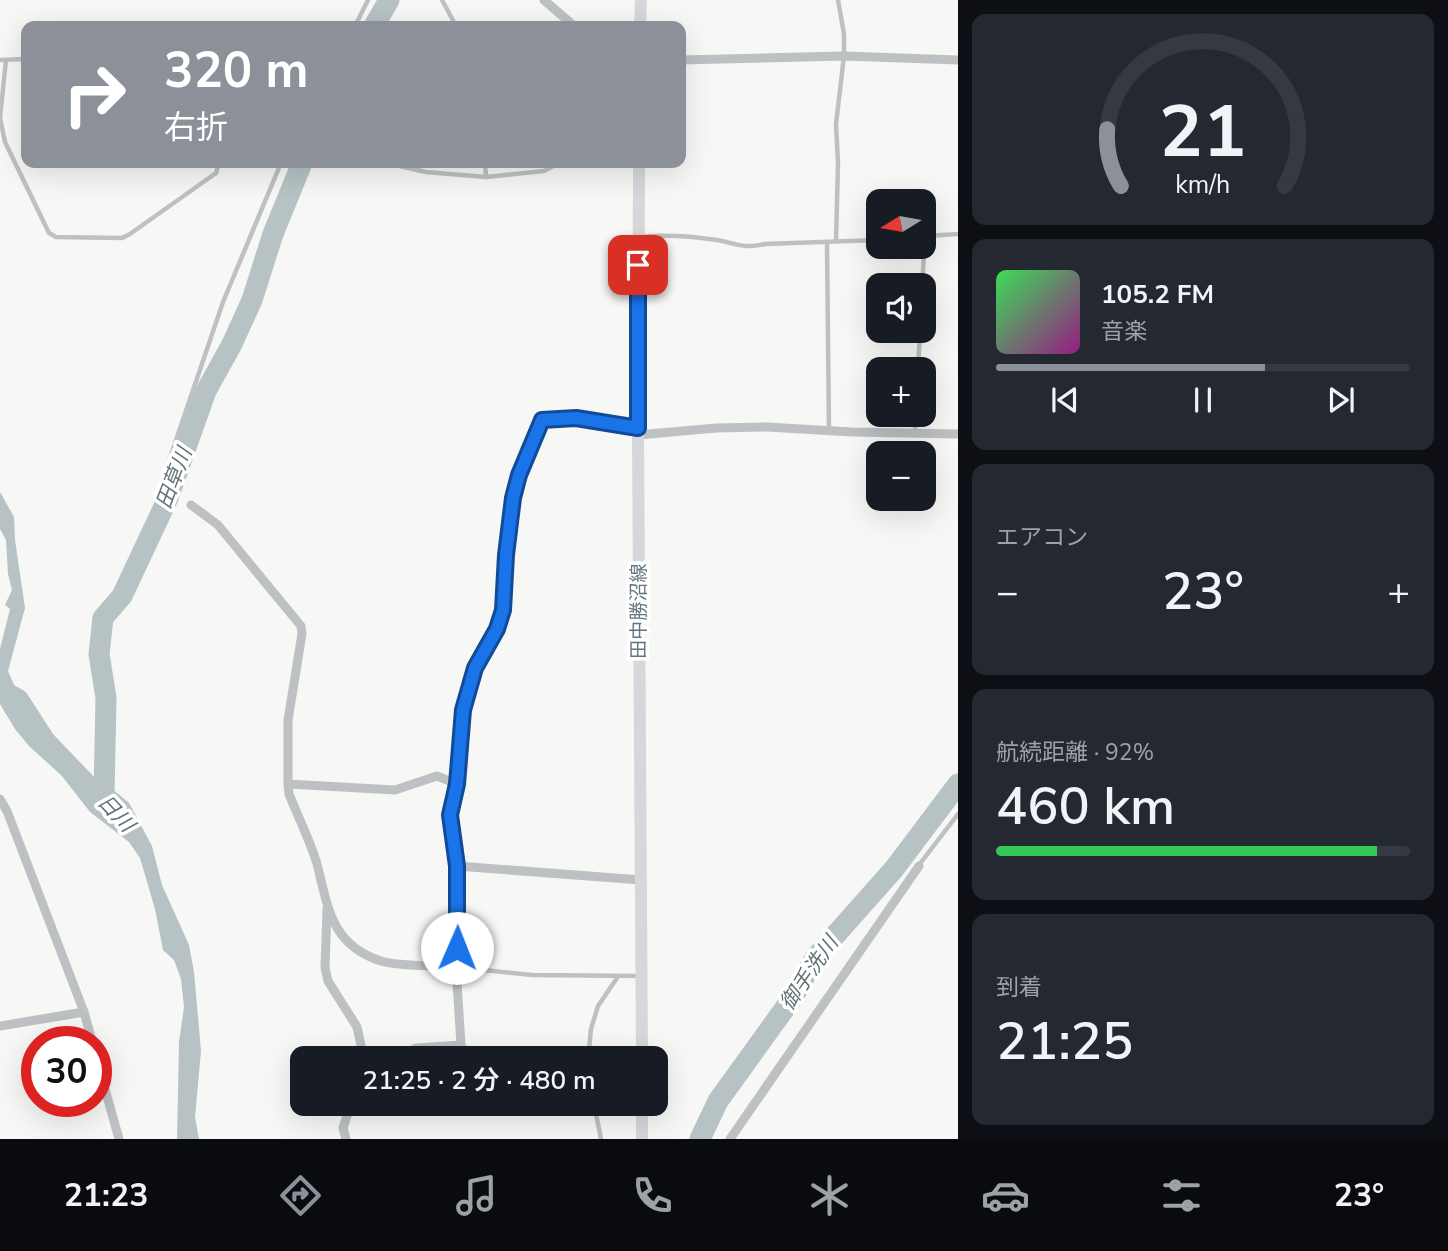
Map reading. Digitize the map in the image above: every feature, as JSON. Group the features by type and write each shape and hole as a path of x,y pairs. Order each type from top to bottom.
{"main road":[{"path":"640,0 640,21"},
{"name":"田中勝沼線","path":"639,168 642,1046"},
{"path":"642,1116 642,1139"}],"street":[{"path":"544,0 568,21"},
{"path":"686,60 844,56 958,60"},
{"path":"446,1046 461,1045 456,967 457,866 450,815 457,784 463,710 475,668 497,629 503,610 513,498 519,475 542,420 576,418 638,431 767,427 958,434"},
{"path":"191,505 218,525 301,626 288,720 289,794 317,864 327,909 325,968 328,981 357,1027 361,1046"},
{"path":"288,784 395,790 437,776 457,784"},
{"path":"0,799 12,824 88,1026"},
{"path":"457,866 641,880"},
{"path":"730,1139 919,866"},
{"path":"327,909 348,942 366,954 383,961 456,967"},
{"path":"0,1027 84,1012"},
{"path":"112,1114 119,1139"},
{"path":"346,1139 344,1128 348,1116"}],"lane":[{"path":"358,21 369,0"},
{"path":"442,0 453,21"},
{"path":"836,241 836,124 844,56 844,34 838,0"},
{"path":"21,59 3,60 0,118 5,142 49,233 56,237 122,238 216,173 218,168"},
{"path":"170,458 222,302 279,168"},
{"path":"409,168 486,177 544,171 550,168"},
{"path":"485,168 486,177"},
{"path":"638,237 665,234 719,240 747,248 765,244 827,244 836,241 866,240"},
{"path":"936,235 958,234"},
{"path":"827,244 829,431"},
{"path":"915,427 915,434"},
{"path":"919,866 958,814"},
{"path":"456,967 532,975 642,976"},
{"path":"590,1046 598,1006 618,977"},
{"path":"596,1116 601,1139"}],"water":[{"name":"日川","path":"0,492 14,517 25,608 8,671 14,685 26,692 53,734 98,781 104,767 110,787 129,803 152,846 162,885 189,945 201,1051 195,1117 199,1139 177,1139 179,1042 184,1007 181,979 174,960 163,950 155,909 140,858 129,842 90,812 62,776 29,746 0,704 0,649 10,609 5,605 12,590 6,540 0,529"}],"waterway":[{"name":"田草川","path":"377,21 389,0"},
{"name":"田草川","path":"104,795 106,698 99,654 103,618 122,596 168,498 206,391 252,300 273,234 300,168"},
{"name":"御手洗川","path":"700,1139 718,1101 793,997 815,958 894,869 958,784"}],"route":[{"path":"457,948 457,866 450,815 457,784 463,710 475,668 497,629 503,610 506,555 513,498 519,475 542,420 576,418 638,428 638,265"}]}
